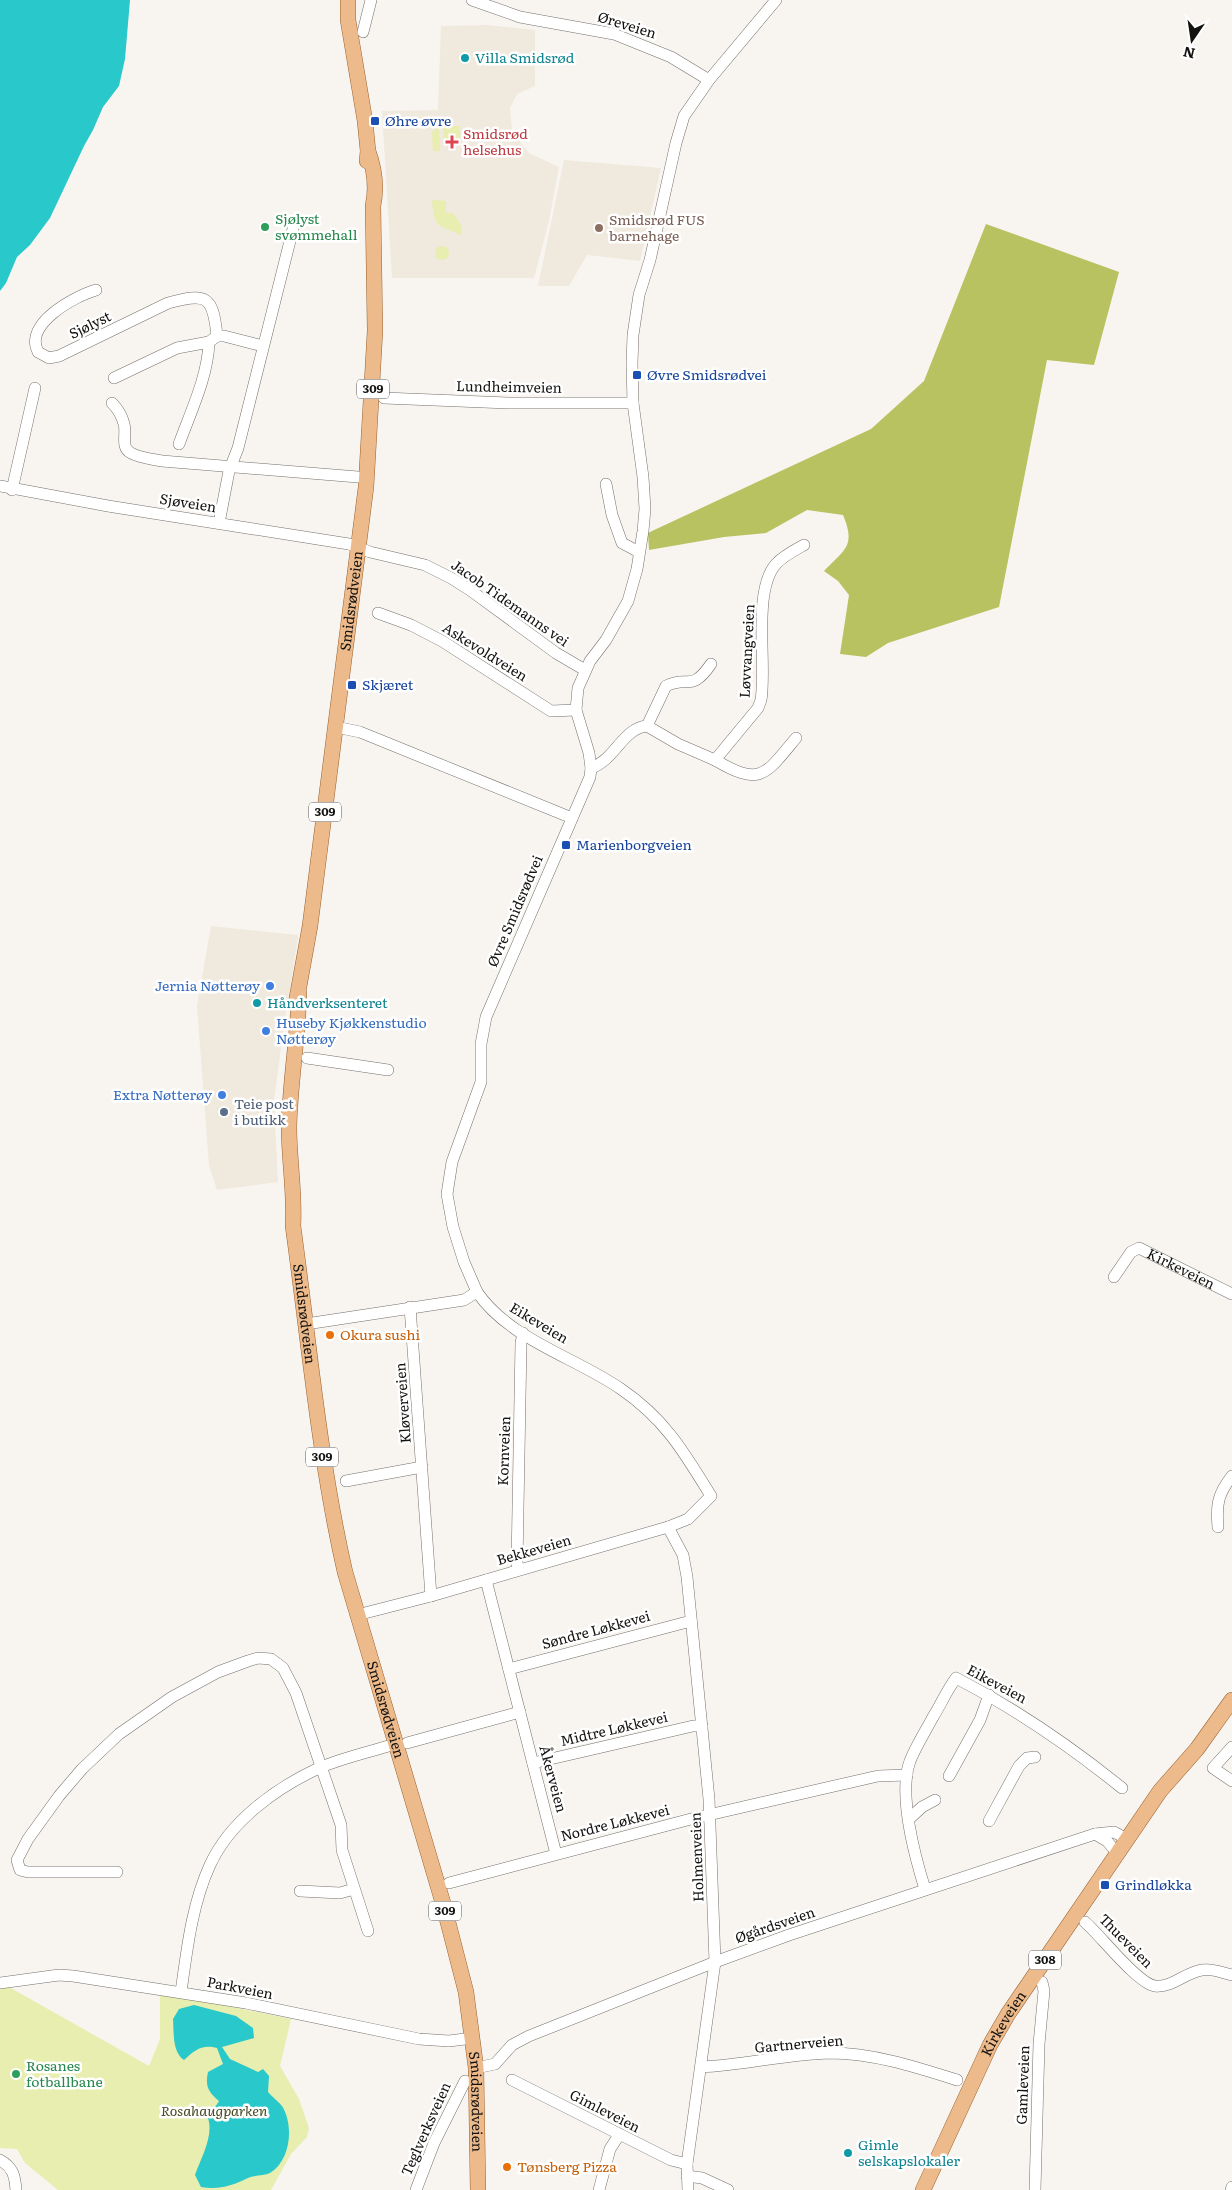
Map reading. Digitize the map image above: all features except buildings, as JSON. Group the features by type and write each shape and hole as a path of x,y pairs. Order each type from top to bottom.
{"main road":[{"name":"Smidsrødveien","path":"340,0 348,20"},
{"name":"Smidsrødveien","path":"348,0 348,20 368,151 374,166 376,184 373,206 375,354 370,440 360,548 299,994 291,1020 283,1063 279,1110 281,1171 287,1206 293,1226 332,1517 357,1615 401,1744 466,1992 476,2068 478,2190"},
{"name":"Kirkeveien","path":"923,2190 990,2045 1014,2006 1160,1791 1197,1749 1232,1700"},
{"name":"Kirkeveien","path":"1197,1749 1209,1741 1232,1717"}],"street":[{"path":"363,32 371,0"},
{"name":"Øreveien","path":"472,0 520,17 614,34 671,57 709,80"},
{"path":"711,664 695,681 666,686 647,726 634,731 606,759 591,768 576,710 578,688 585,670 606,640 628,601 635,579 643,525 644,492 633,403 633,335 639,294 650,260 676,143 684,116 709,80 776,0"},
{"path":"219,523 230,467 238,448 294,225"},
{"name":"Sjølyst","path":"96,290 87,292 47,317 38,330 35,342 38,352 49,358 59,356 168,302 187,297 200,298 207,300 212,306 215,315 213,339 179,444"},
{"path":"114,378 177,348 224,336 263,346"},
{"path":"12,490 35,388"},
{"name":"Lundheimveien","path":"384,398 508,402 633,403"},
{"path":"112,403 118,409 124,424 124,445 129,453 162,461 358,477"},
{"path":"606,484 612,515 622,543 639,552"},
{"name":"Sjøveien","path":"0,486 12,490 349,544 360,548"},
{"name":"Løvvangveien","path":"715,760 758,708 761,700 764,596 770,573 780,561 804,545"},
{"name":"Jacob Tidemanns vei","path":"360,548 425,565 451,578 556,653 585,670"},
{"name":"Askevoldveien","path":"378,613 411,625 442,641 551,711 576,710"},
{"path":"647,726 678,744 715,760 736,772 758,775 775,764 796,738"},
{"path":"336,728 360,732 572,818"},
{"name":"Øvre Smidsrødvei","path":"477,1292 464,1262 453,1227 447,1201 448,1180 481,1082 480,1044 486,1017 590,777 591,768"},
{"path":"306,1058 388,1070"},
{"name":"Kirkeveien","path":"1114,1277 1131,1252 1139,1248 1232,1294"},
{"path":"306,1324 464,1300 477,1292"},
{"name":"Eikeveien","path":"477,1292 496,1314 523,1333 601,1376 651,1412 670,1432 711,1496"},
{"name":"Kløverveien","path":"410,1307 431,1596"},
{"name":"Kornveien","path":"520,1570 517,1564 517,1499 521,1343 523,1333"},
{"path":"346,1481 422,1467"},
{"path":"1218,1527 1216,1508 1219,1498 1232,1476"},
{"name":"Bekkeveien","path":"357,1615 431,1596 668,1527 688,1518 711,1496"},
{"name":"Holmenveien","path":"668,1527 683,1555 711,1816 715,1962 687,2170 688,2190"},
{"name":"Åkerveien","path":"486,1580 556,1854"},
{"name":"Søndre Løkkevei","path":"508,1669 691,1621"},
{"path":"117,1872 28,1872 20,1870 17,1866 17,1860 40,1821 82,1769 115,1738 141,1717 195,1684 248,1661 263,1658 283,1668 293,1686 341,1825 342,1850 368,1931"},
{"name":"Eikeveien","path":"925,1889 917,1863 910,1819 907,1775 910,1762 920,1741 956,1678 989,1695 1044,1729 1122,1788"},
{"path":"949,1776 980,1720 989,1695"},
{"path":"181,1992 196,1906 210,1865 219,1847 263,1801 296,1779 321,1767 520,1712"},
{"name":"Midtre Løkkevei","path":"533,1763 693,1726 702,1726"},
{"path":"1232,1747 1213,1768 1232,1782"},
{"path":"988,1820 1018,1766 1027,1758 1035,1757"},
{"name":"Nordre Løkkevei","path":"449,1883 691,1819 711,1816 878,1776 907,1775"},
{"path":"910,1819 922,1807 935,1800"},
{"name":"Øgårdsveien","path":"476,2068 495,2064 512,2045 529,2036 715,1962 925,1889 1095,1834 1114,1832 1127,1839"},
{"path":"1095,1834 1107,1841 1117,1853"},
{"path":"300,1891 340,1893 354,1889"},
{"name":"Thueveien","path":"1085,1922 1134,1972 1152,1985 1159,1986 1171,1983 1201,1970 1232,1975"},
{"name":"Parkveien","path":"0,1983 59,1975 73,1976 181,1992 419,2039 448,2041 473,2038"},
{"name":"Gamleveien","path":"1035,2190 1039,2044 1044,1991 1042,1982"},
{"name":"Gartnerveien","path":"701,2067 840,2054 867,2056 957,2080"},
{"name":"Gimleveien","path":"512,2080 728,2190"},
{"name":"Teglverksveien","path":"416,2190 434,2143 465,2081"},
{"path":"599,2190 610,2149 618,2135"},
{"path":"0,2160 7,2164 14,2174 16,2190"}],"shaded area":[{"name":"Smidsrød helsehus","path":"487,25 535,30 535,86 517,94 510,108 512,131 529,153 559,167 549,221 534,278 392,278 382,111 438,110 441,26"},
{"name":"Smidsrød FUS barnehage","path":"564,160 661,168 640,261 587,255 569,286 538,286"},
{"path":"211,926 298,935 274,1101 278,1182 217,1190 209,1166 197,1006"}],"green space":[{"path":"439,126 440,151 433,151 432,132"},
{"path":"443,126 460,126 460,145 444,144"},
{"path":"432,200 446,201 446,213 453,213 461,225 461,235 438,224 434,216"},
{"path":"986,224 1119,272 1094,365 1047,360 999,607 888,643 866,657 840,654 849,595 838,581 824,571 843,552 848,541 847,525 843,515 807,510 766,533 724,537 649,550 648,533 871,429 924,381"},
{"path":"439,246 445,246 449,253 445,260 439,260 435,256 435,250"},
{"name":"Rosahaugparken","path":"9,1987 149,2066 160,2039 160,1992 291,2019 280,2066 299,2099 309,2128 307,2137 291,2154 271,2190 58,2190 25,2163 17,2149 0,2148 0,1989"}],"water":[{"path":"0,0 130,0 125,59 119,86 103,107 50,218 30,245 17,257 6,283 0,291"},
{"path":"194,2005 236,2016 253,2028 254,2038 222,2047 230,2059 258,2072 263,2069 269,2076 268,2092 282,2106 288,2123 289,2132 286,2151 277,2167 265,2175 250,2177 225,2187 201,2187 195,2175 208,2139 208,2118 219,2101 208,2088 208,2072 223,2064 217,2048 203,2047 184,2060 177,2052 174,2041 173,2019 179,2009"}],"place":[{"name":"Villa Smidsrød","path":"465,58"},
{"name":"Øhre øvre","path":"375,121"},
{"name":"Smidsrød helsehus","path":"452,142"},
{"name":"Sjølyst svømmehall","path":"265,227"},
{"name":"Smidsrød FUS barnehage","path":"599,228"},
{"name":"Øvre Smidsrødvei","path":"637,375"},
{"name":"Skjæret","path":"352,685"},
{"name":"Marienborgveien","path":"566,845"},
{"name":"Jernia Nøtterøy","path":"270,986"},
{"name":"Håndverksenteret","path":"257,1003"},
{"name":"Huseby Kjøkkenstudio Nøtterøy","path":"266,1031"},
{"name":"Extra Nøtterøy","path":"222,1095"},
{"name":"Teie post i butikk","path":"224,1112"},
{"name":"Okura sushi","path":"330,1335"},
{"name":"Grindløkka","path":"1105,1885"},
{"name":"Rosanes fotballbane","path":"16,2074"},
{"name":"Gimle selskapslokaler","path":"848,2153"},
{"name":"Tønsberg Pizza","path":"507,2167"}]}
